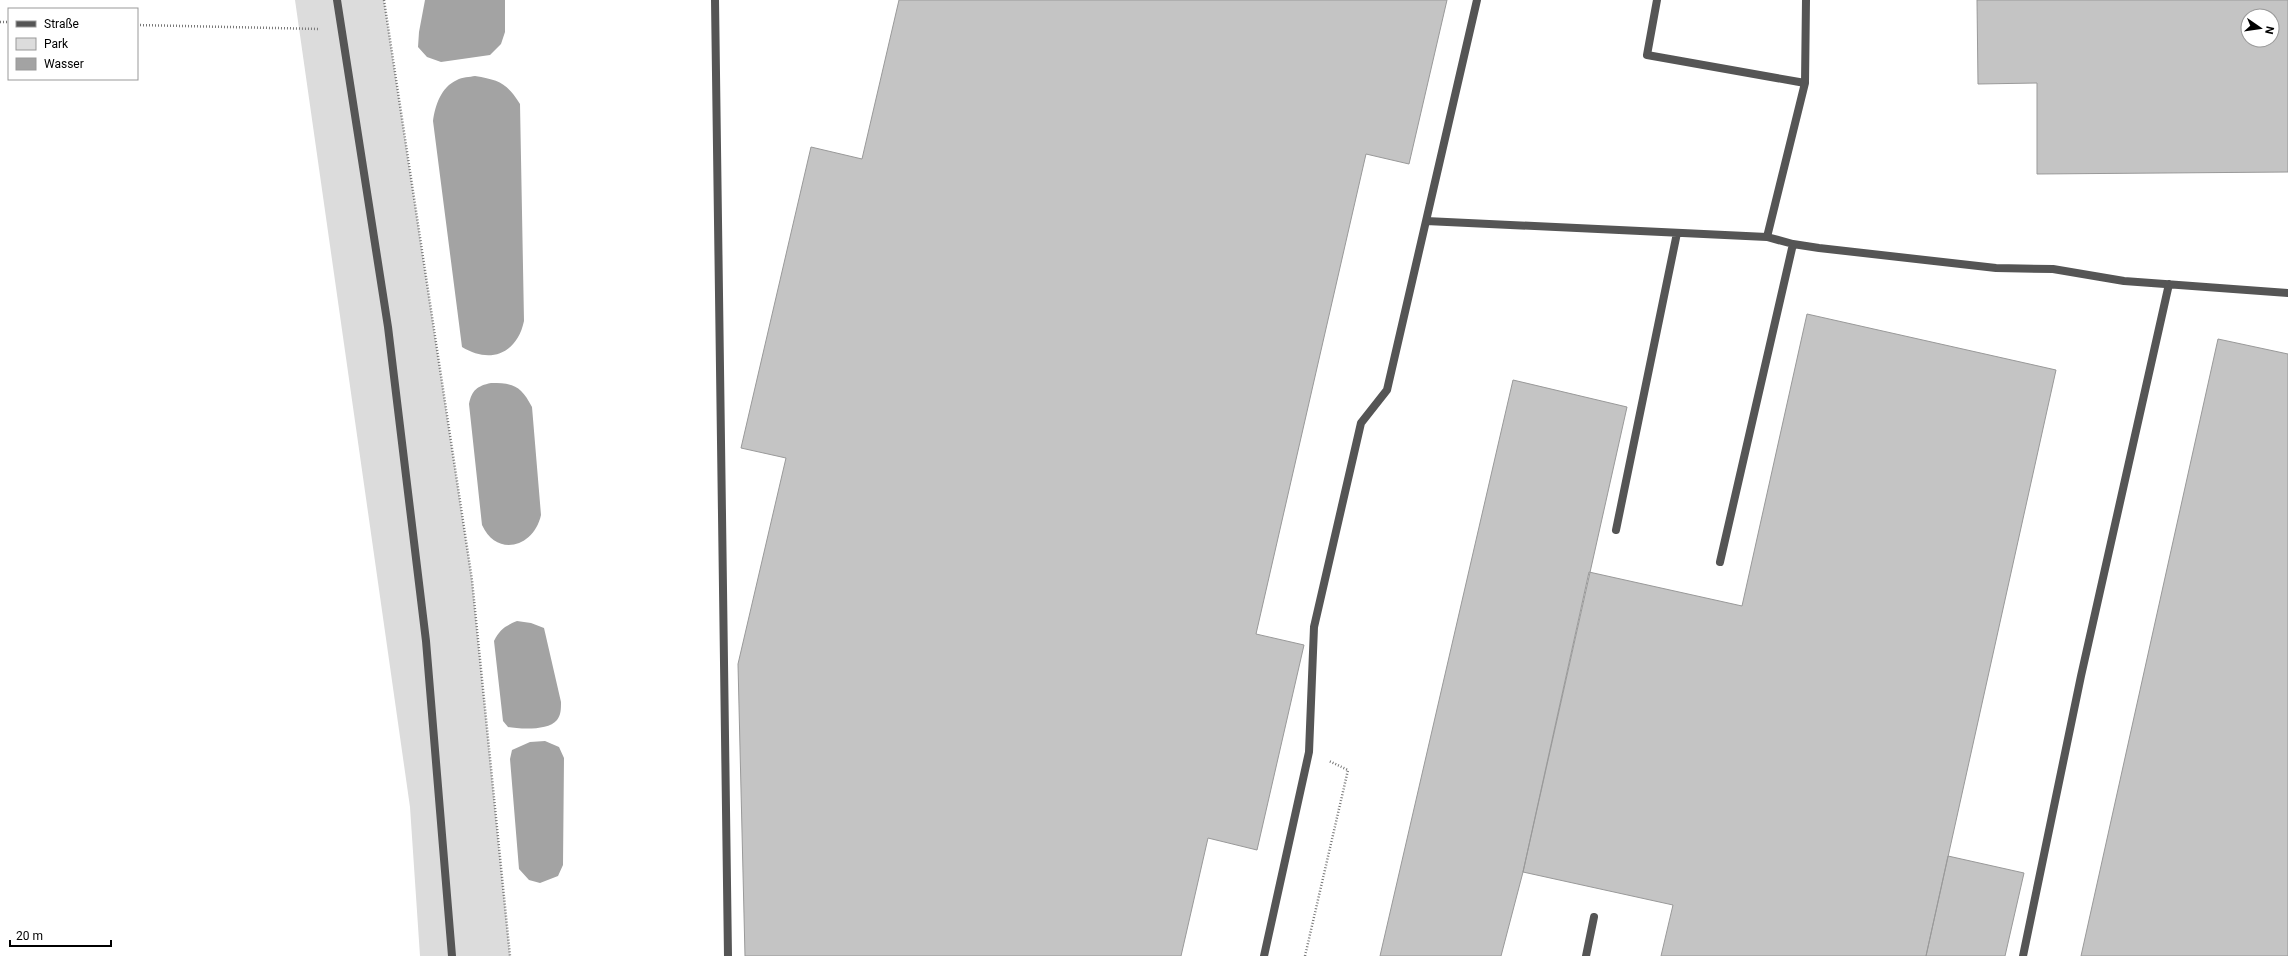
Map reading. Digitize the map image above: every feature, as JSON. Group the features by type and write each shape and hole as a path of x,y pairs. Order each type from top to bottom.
{"street":[{"path":"338,0 388,327 426,641 452,956"},
{"path":"715,0 728,956"},
{"path":"1264,956 1310,752 1314,627 1361,423 1387,390 1477,0"},
{"path":"1657,0 1647,55 1805,83"},
{"path":"1767,237 1805,83 1806,0"},
{"path":"1426,221 1767,237 1793,244 1819,248 1996,268 2053,269 2124,281 2288,293"},
{"path":"1616,530 1677,233"},
{"path":"1720,562 1793,244"},
{"path":"2023,956 2081,676 2169,284"},
{"path":"1586,956 1594,917"}],"path":[{"path":"384,0 472,580 510,956"},
{"path":"138,25 342,30"},
{"path":"1305,956 1348,770 1310,752"}],"green space":[{"path":"295,0 384,0 472,580 510,956 420,956 410,807"}],"water":[{"path":"425,0 505,0 505,32 501,44 490,55 441,62 427,57 418,47 419,32"},
{"path":"475,76 490,79 502,84 511,91 520,104 524,321 515,341 509,348 501,353 492,355 483,355 462,347 433,121 437,103 447,87 459,79"},
{"path":"491,383 506,384 516,387 524,394 532,407 541,515 537,526 531,535 523,541 514,544 505,545 497,542 489,535 482,525 469,404 476,389"},
{"path":"517,621 531,623 544,628 561,702 557,720 553,724 541,728 513,728 508,727 503,721 494,641 503,628"},
{"path":"545,741 559,747 564,758 563,865 558,876 540,883 529,880 519,869 510,759 512,750 530,742"}],"building":[{"path":"899,0 1447,0 1409,164 1366,154 1256,634 1304,645 1257,850 1208,838 1181,956 745,956 738,664 786,458 741,448 811,147 862,159"},
{"path":"1977,0 2288,0 2288,172 2037,174 2037,83 1978,84"},
{"path":"1807,314 2056,370 1926,956 1661,956 1673,905 1523,872 1589,572 1742,606"},
{"path":"2218,339 2288,354 2288,956 2081,956"},
{"path":"1513,380 1627,407 1523,872 1501,956 1380,956"},
{"path":"1948,856 2024,873 2005,956 1926,956"}]}
